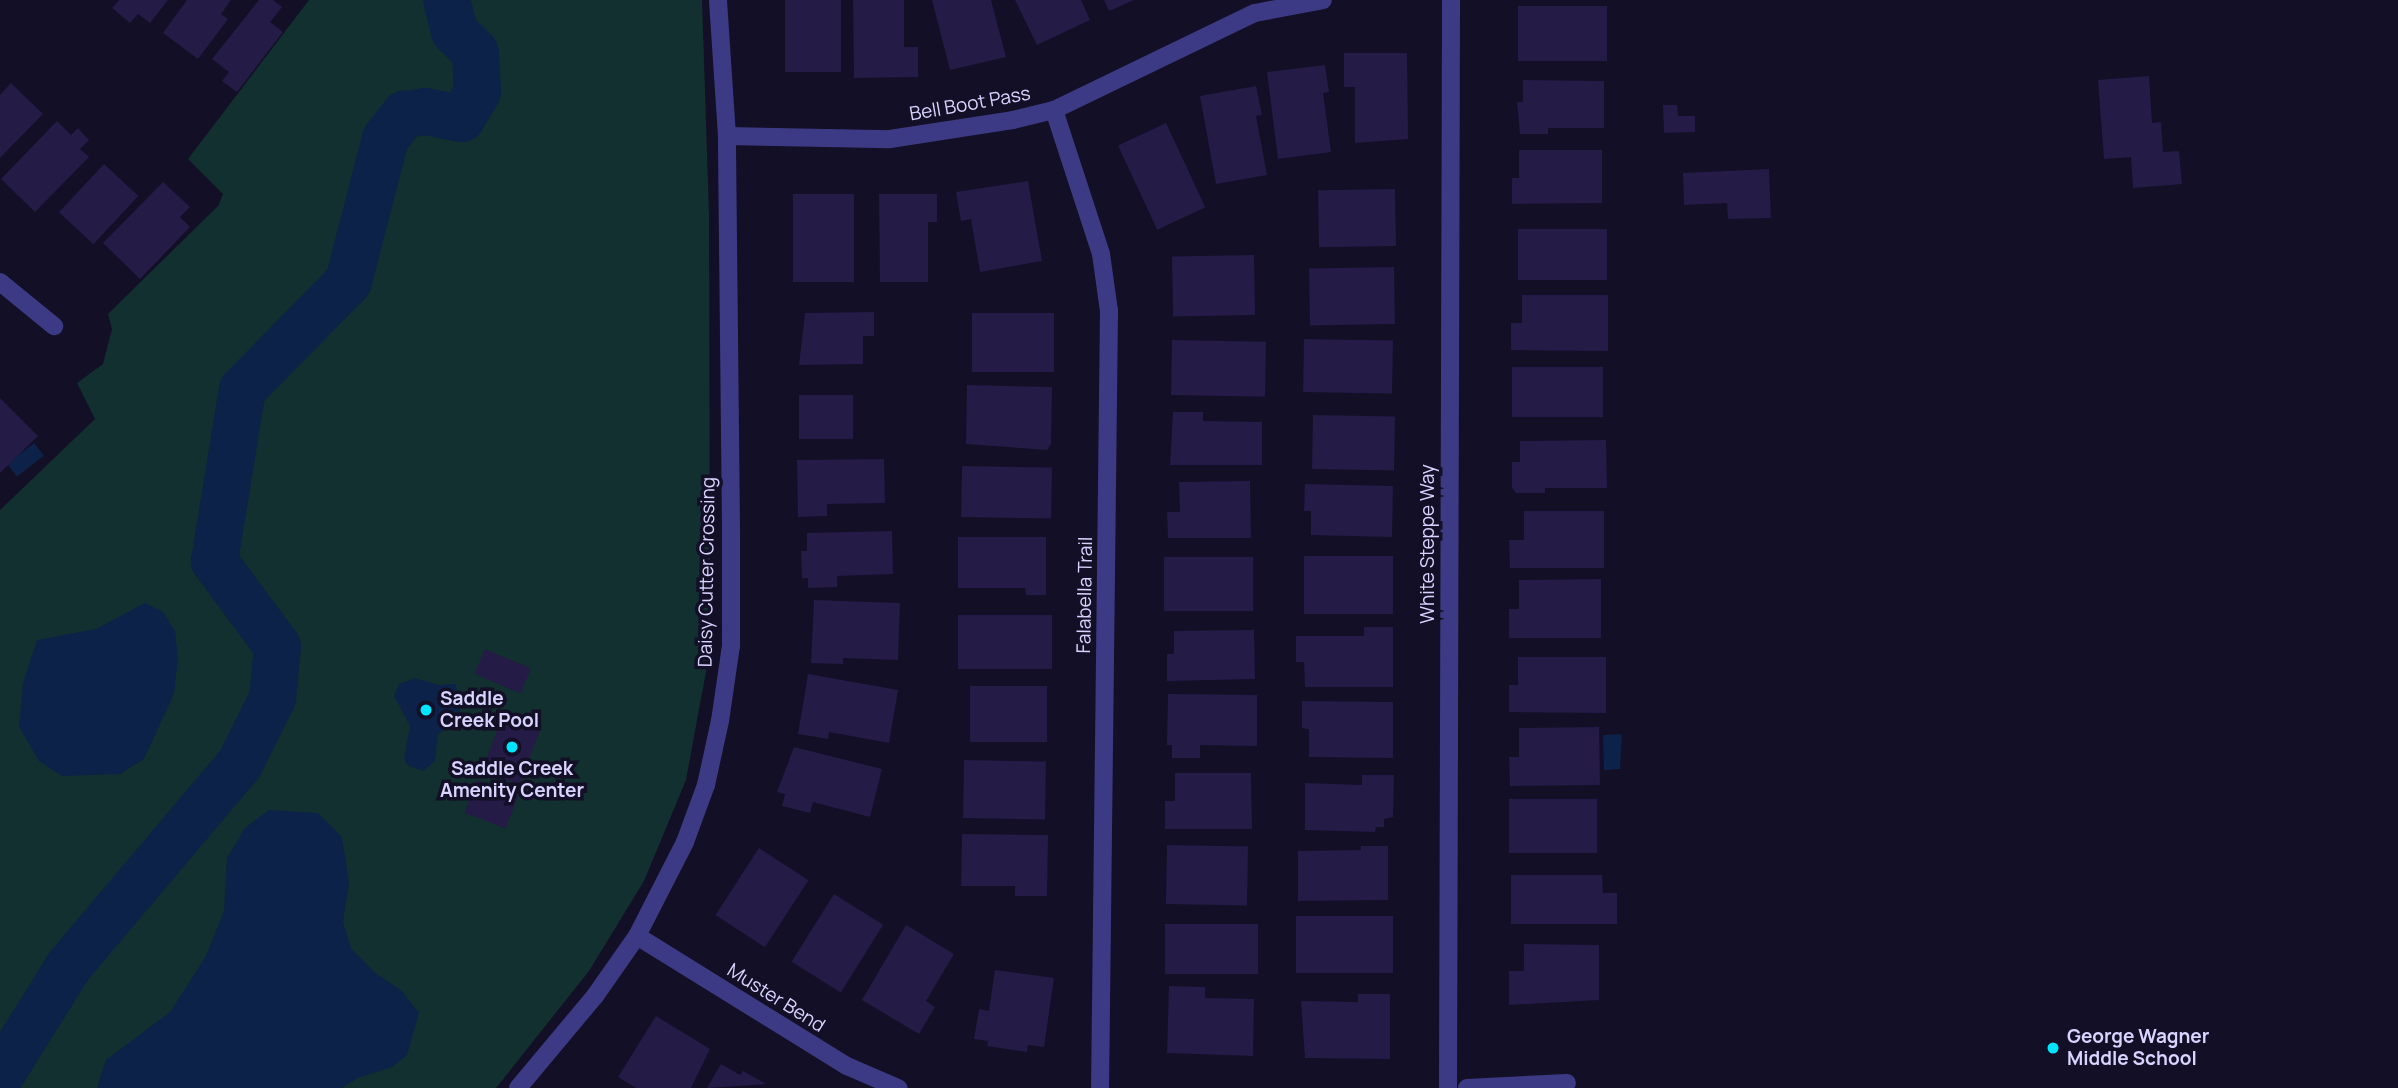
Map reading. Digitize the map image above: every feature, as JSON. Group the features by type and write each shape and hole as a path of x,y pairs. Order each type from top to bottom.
{"street":[{"name":"Daisy Cutter Crossing","path":"519,1088 595,996 636,936 685,842 706,785 731,646 727,136 718,0"},
{"name":"Bell Boot Pass","path":"727,136 890,139 1054,110 1255,13 1323,0"},
{"name":"White Steppe Way","path":"1448,1088 1451,0"},
{"name":"Falabella Trail","path":"1054,110 1101,254 1109,311 1100,1088"},
{"path":"0,282 54,326"},
{"name":"Muster Bend","path":"636,936 847,1066 898,1088"},
{"path":"1467,1088 1567,1083"}],"green space":[{"path":"309,0 702,0 709,214 710,650 686,780 644,881 589,971 496,1088 0,1088 0,510 95,419 77,383 103,364 112,329 108,314 218,206 223,194 188,159"}],"water":[{"path":"34,443 44,456 17,477 7,464"},
{"path":"145,603 163,612 175,631 178,658 174,694 144,759 120,774 62,776 39,761 19,727 23,683 37,640 96,629"},
{"path":"415,678 439,685 456,684 461,719 438,734 435,761 423,771 407,765 404,758 410,726 394,696 399,684"},
{"path":"1622,734 1620,769 1604,770 1603,735"},
{"path":"269,810 318,813 342,837 349,883 343,922 351,948 375,973 401,990 419,1013 407,1055 392,1067 358,1078 342,1088 97,1088 106,1060 170,1012 206,956 224,911 227,858 245,828"}],"building":[{"path":"119,0 168,0 150,23 138,14 130,23 112,8"},
{"path":"187,0 231,0 221,14 228,19 198,59 163,33"},
{"path":"259,0 273,0 282,7 270,22 283,32 237,92 222,81 229,72 212,59"},
{"path":"785,0 841,0 841,72 785,72"},
{"path":"853,0 904,0 904,47 918,47 918,77 854,78"},
{"path":"932,0 991,0 1006,57 950,70"},
{"path":"1015,0 1081,0 1090,20 1037,45"},
{"path":"1104,0 1134,0 1109,11"},
{"path":"1518,6 1607,6 1607,61 1518,61"},
{"path":"1344,53 1407,53 1408,139 1355,143 1355,87 1344,87"},
{"path":"1325,65 1329,92 1323,93 1331,152 1278,159 1267,72"},
{"path":"2149,76 2152,123 2161,122 2163,152 2179,151 2182,184 2133,188 2131,157 2104,159 2098,80"},
{"path":"1523,80 1604,81 1604,128 1548,128 1548,134 1520,134 1517,102 1523,102"},
{"path":"11,83 43,114 0,158 0,95"},
{"path":"1256,86 1262,115 1256,116 1267,175 1216,184 1200,96"},
{"path":"1663,105 1677,105 1678,116 1695,116 1695,132 1664,133"},
{"path":"57,121 71,135 78,128 89,140 80,149 89,157 35,212 1,179"},
{"path":"1166,123 1205,207 1157,230 1118,145"},
{"path":"1519,150 1602,150 1602,203 1512,204 1512,178 1519,178"},
{"path":"104,164 138,196 93,244 59,212"},
{"path":"1769,169 1771,218 1728,219 1727,203 1684,205 1683,173"},
{"path":"1028,181 1042,261 980,272 971,219 961,221 956,192"},
{"path":"163,182 190,207 180,217 190,227 140,279 103,243"},
{"path":"1395,189 1396,246 1319,247 1318,190"},
{"path":"793,194 854,194 854,282 793,282"},
{"path":"879,194 937,194 937,222 928,222 928,282 880,282"},
{"path":"1518,229 1607,229 1607,280 1518,280"},
{"path":"1254,255 1255,315 1173,316 1172,256"},
{"path":"1394,267 1395,324 1310,325 1309,268"},
{"path":"1522,295 1608,295 1608,351 1511,350 1511,323 1522,323"},
{"path":"874,312 874,336 863,336 863,364 799,365 805,313"},
{"path":"972,313 1054,313 1054,372 972,372"},
{"path":"1304,339 1393,341 1392,394 1303,392"},
{"path":"1172,340 1266,342 1265,397 1171,395"},
{"path":"1512,367 1603,367 1603,417 1512,417"},
{"path":"967,385 1052,387 1051,444 1047,450 966,444"},
{"path":"799,395 853,395 853,439 799,439"},
{"path":"0,398 38,436 0,473"},
{"path":"1173,412 1203,412 1203,421 1262,422 1262,465 1170,465"},
{"path":"1313,415 1395,416 1394,470 1312,469"},
{"path":"1606,440 1607,488 1545,488 1545,493 1516,493 1512,488 1512,462 1520,462 1520,441"},
{"path":"884,459 885,503 827,504 827,516 798,517 797,460"},
{"path":"962,466 1052,468 1051,519 961,517"},
{"path":"1250,481 1251,538 1168,538 1167,512 1180,512 1179,482"},
{"path":"1305,484 1393,486 1392,537 1311,535 1311,511 1304,511"},
{"path":"1524,511 1604,511 1604,568 1510,568 1509,540 1524,540"},
{"path":"892,531 893,574 837,576 837,587 808,588 808,578 802,578 801,551 807,551 807,533"},
{"path":"958,537 1046,537 1046,595 1026,595 1025,588 958,588"},
{"path":"1304,556 1393,556 1393,614 1304,614"},
{"path":"1164,557 1253,557 1253,611 1164,611"},
{"path":"1601,579 1601,638 1509,638 1509,609 1519,609 1519,580"},
{"path":"814,600 900,603 898,660 843,658 843,664 811,663"},
{"path":"958,615 1052,615 1052,669 958,669"},
{"path":"1364,627 1393,627 1393,687 1305,687 1304,662 1296,662 1296,636 1364,636"},
{"path":"1254,630 1255,679 1167,681 1167,654 1174,654 1174,631"},
{"path":"485,649 531,669 520,693 474,674"},
{"path":"1518,657 1606,657 1606,713 1509,712 1509,685 1518,685"},
{"path":"808,674 898,690 889,743 829,732 828,739 798,734"},
{"path":"970,686 1047,686 1047,742 970,742"},
{"path":"1168,694 1257,695 1257,746 1200,745 1200,758 1172,758 1172,745 1167,745"},
{"path":"1302,701 1393,702 1393,758 1309,757 1309,729 1302,728"},
{"name":"Saddle Creek Amenity Center","path":"505,710 542,724 519,785 482,771"},
{"path":"1599,727 1600,785 1510,786 1509,757 1519,757 1519,728"},
{"path":"794,747 882,769 870,817 813,802 810,813 782,806 785,794 777,792"},
{"path":"964,760 1046,761 1045,819 963,818"},
{"path":"1175,773 1251,773 1252,829 1165,829 1165,801 1175,801"},
{"path":"1362,775 1394,775 1393,817 1384,819 1384,827 1376,827 1375,832 1305,830 1305,783 1362,785"},
{"path":"477,780 518,796 506,828 464,813"},
{"path":"1509,799 1597,799 1597,853 1509,853"},
{"path":"962,834 1048,835 1047,896 1015,896 1015,886 961,886"},
{"path":"1167,845 1248,846 1247,905 1166,904"},
{"path":"1361,846 1388,846 1388,900 1298,901 1298,851 1361,850"},
{"path":"759,848 808,880 765,947 715,915"},
{"path":"1511,875 1602,875 1603,893 1617,893 1617,924 1511,924"},
{"path":"834,894 883,925 841,993 792,962"},
{"path":"1296,916 1393,916 1393,973 1296,973"},
{"path":"1165,924 1258,924 1258,974 1165,974"},
{"path":"906,925 954,954 926,1001 935,1007 919,1034 862,1000"},
{"path":"1524,944 1599,945 1599,1000 1509,1005 1509,971 1524,971"},
{"path":"995,970 1054,978 1044,1047 1028,1045 1027,1052 987,1046 988,1041 974,1039 979,1009 989,1011"},
{"path":"1169,986 1205,987 1205,998 1254,999 1253,1056 1167,1053"},
{"path":"1358,994 1390,994 1390,1059 1305,1058 1301,1001 1358,1002"},
{"path":"656,1016 710,1049 691,1088 636,1088 618,1077"},
{"path":"721,1064 740,1075 743,1071 766,1084 707,1088"}],"waterway":[{"path":"0,1075 68,966 239,764 272,698 277,646 214,561 242,389 348,281 385,138 404,114 425,111 461,118 477,91 475,52 454,31 446,0"}],"place":[{"name":"Saddle Creek Pool","path":"426,710"},
{"name":"Saddle Creek Amenity Center","path":"512,747"},
{"name":"George Wagner Middle School","path":"2053,1048"}]}
